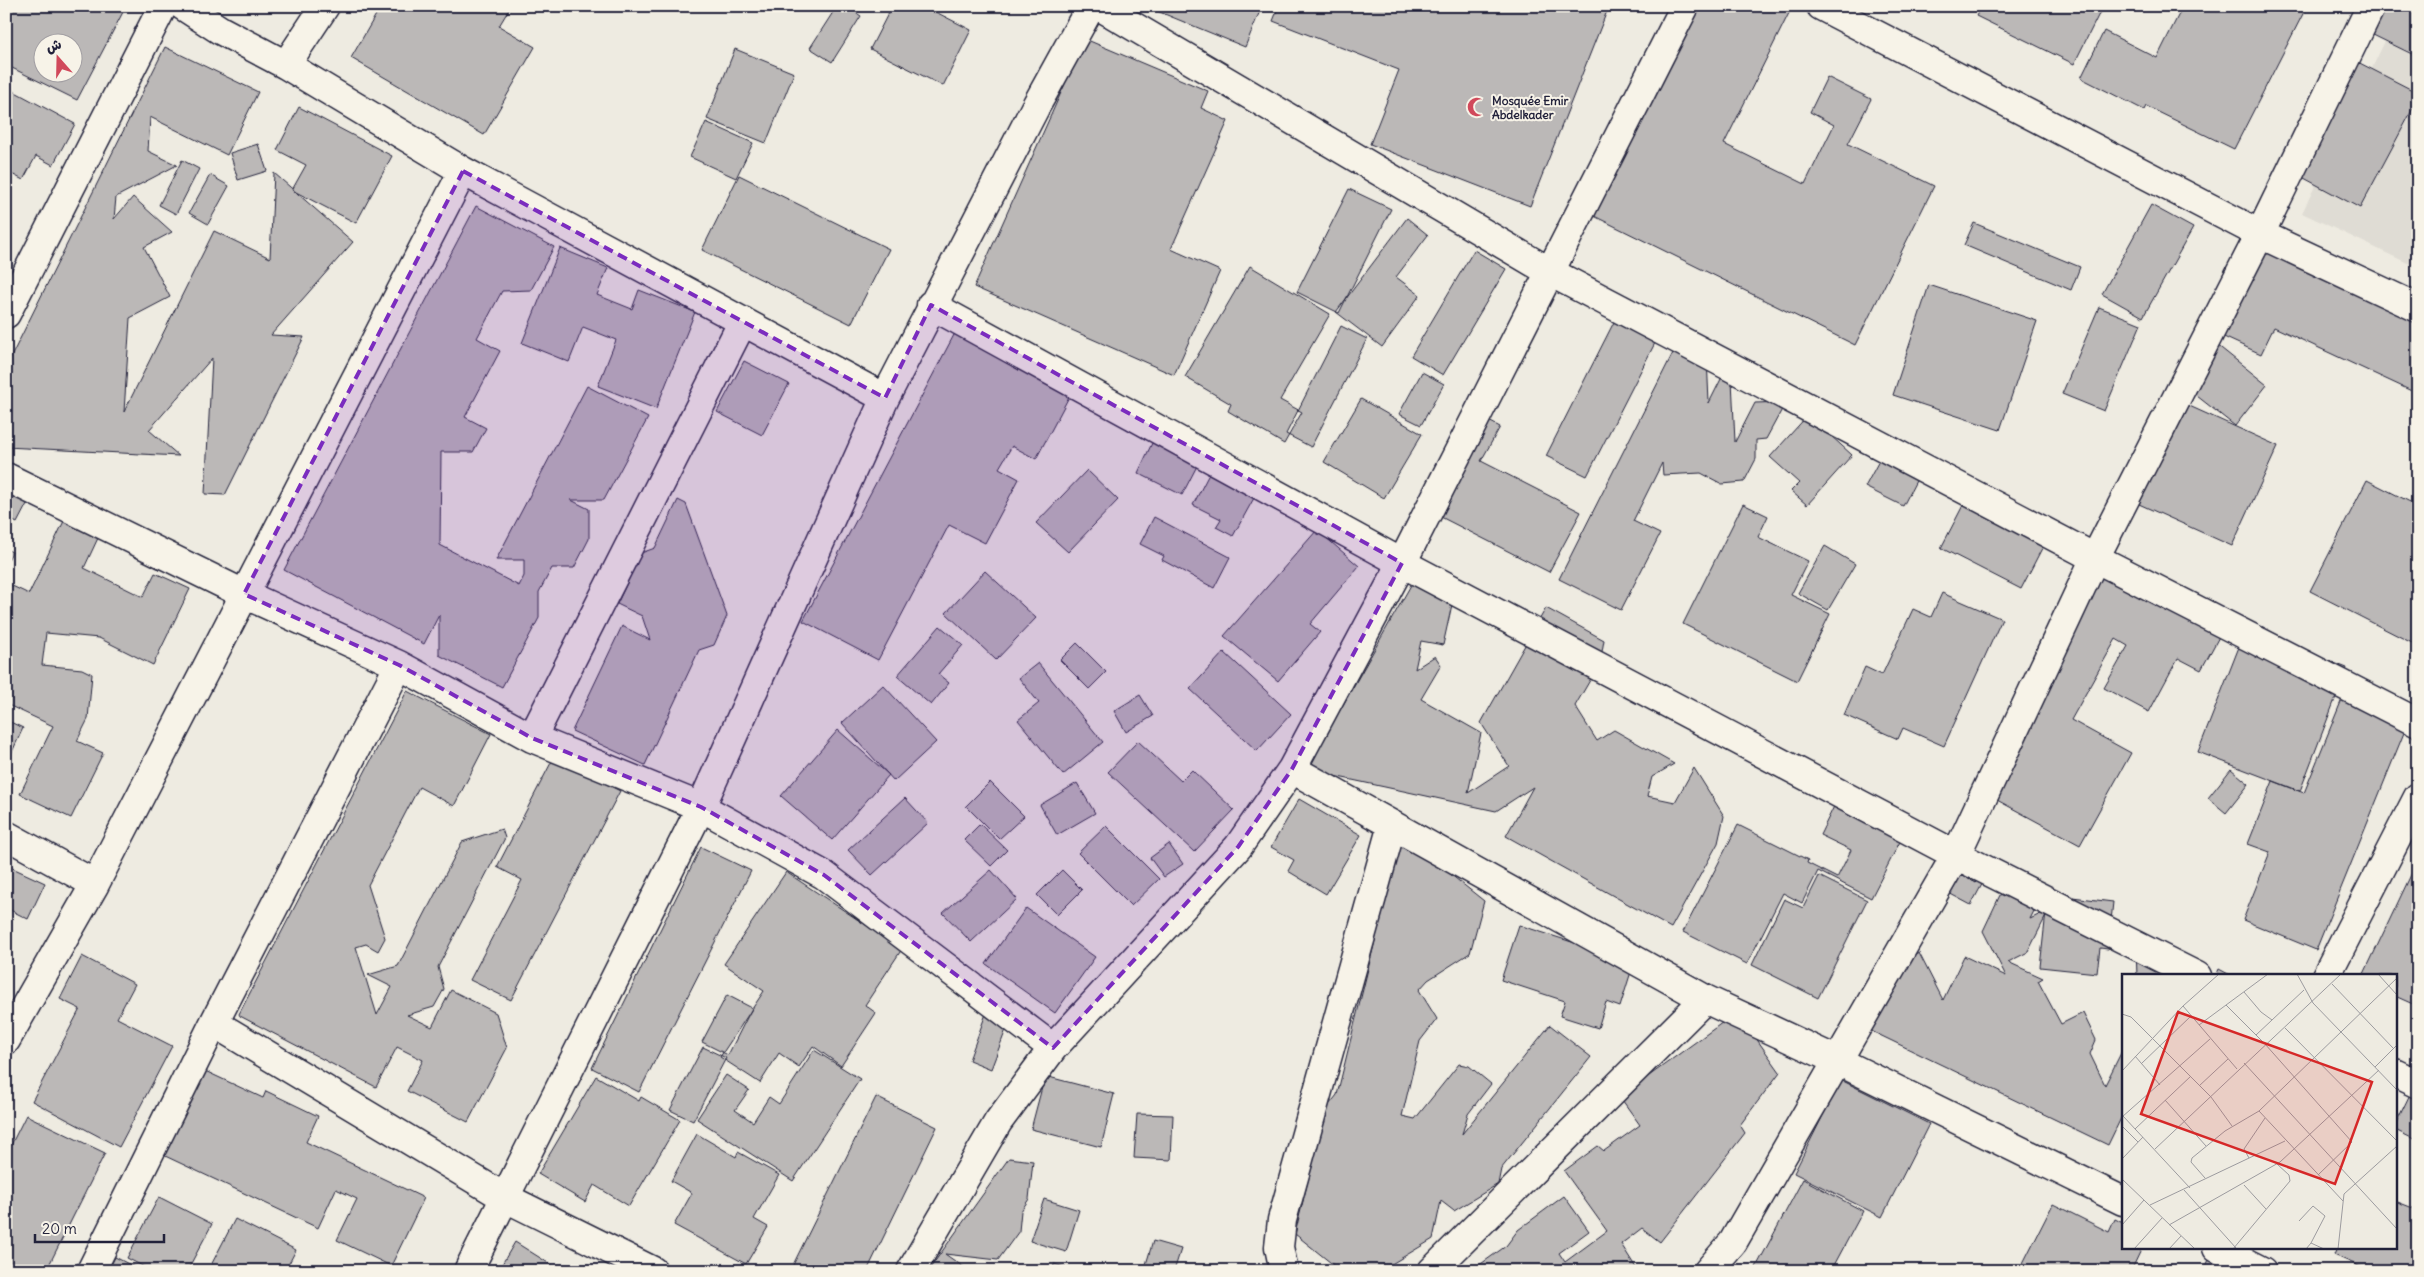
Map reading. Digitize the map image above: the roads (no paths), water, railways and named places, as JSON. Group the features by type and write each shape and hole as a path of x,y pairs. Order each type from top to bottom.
{"street":[{"path":"6,314 163,6"},
{"path":"183,6 220,30 286,64 464,171 885,398"},
{"path":"286,64 325,6"},
{"path":"468,1271 701,807 885,398 931,305 1036,104 1091,6"},
{"path":"1099,6 1550,272 2095,558 2418,723"},
{"path":"911,1271 998,1122 1053,1048 1238,846 1292,769 1402,564 1685,6"},
{"path":"1821,6 2260,234 2418,308"},
{"path":"1708,1271 1733,1242 1836,1060 1956,855 2095,558 2260,234 2371,6"},
{"path":"6,1040 95,884 464,171"},
{"path":"931,305 1402,564 1956,855 2193,974"},
{"path":"532,738 743,322"},
{"path":"6,477 244,594 399,665 532,738 701,807 824,875 1053,1048"},
{"path":"91,1271 214,1023 399,665"},
{"path":"1292,769 1705,999 1836,1060 2122,1201"},
{"path":"2327,974 2418,797"},
{"path":"1284,1271 1279,1247 1282,1220 1392,825"},
{"path":"6,835 95,884"},
{"path":"1432,1271 1705,999"},
{"path":"214,1023 504,1197 653,1271"},
{"path":"2396,1073 2418,1084"},
{"path":"2222,1250 2262,1271"}],"place":[{"name":"Mosquée Emir Abdelkader","path":"1477,107"}]}
